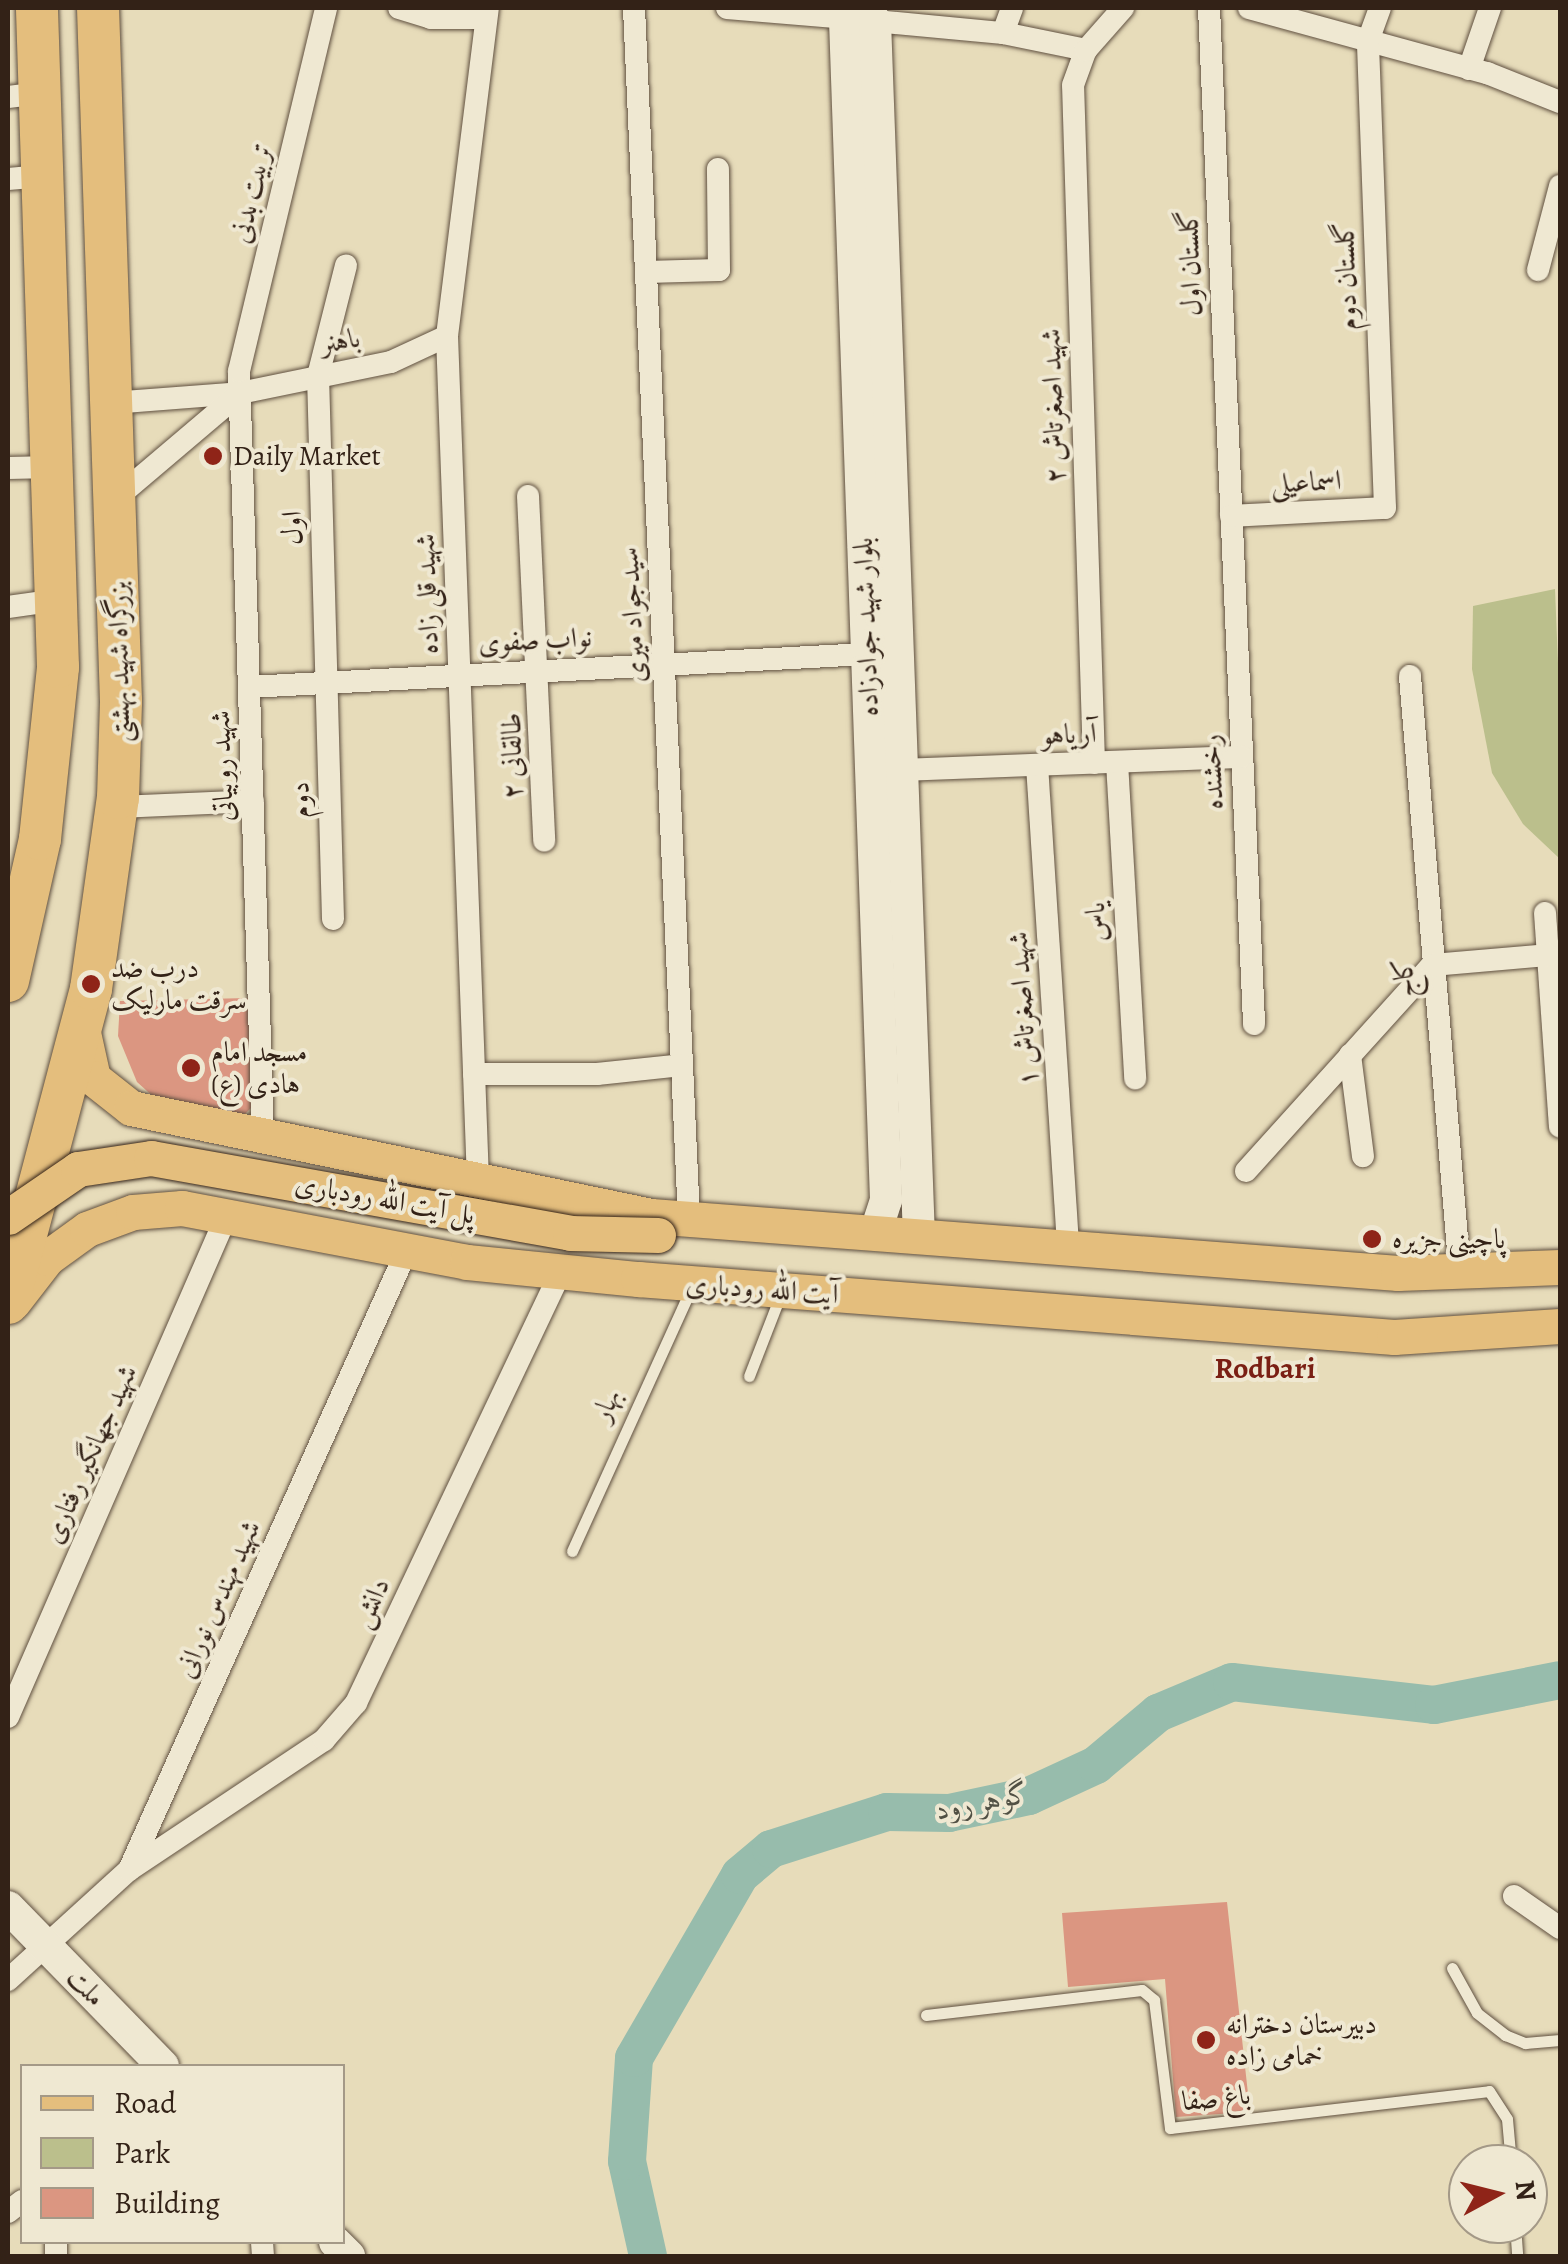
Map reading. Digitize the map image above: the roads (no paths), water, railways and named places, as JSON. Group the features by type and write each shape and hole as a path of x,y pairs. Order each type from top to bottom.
{"highway":[{"path":"9,971 49,779 57,600 53,467 25,178 24,95 38,8"},
{"name":"بزرگراه شهید بهشتی","path":"8,1303 83,1025 118,807 114,500 98,8"}],"main road":[{"path":"83,1025 88,1066 115,1100 674,1228"},
{"path":"219,1213 187,1196 184,1161 201,1144 257,1135"},
{"name":"پل آیت الله رودباری","path":"8,1217 78,1170 150,1158 570,1233 779,1227 874,1234"},
{"name":"آیت الله رودباری","path":"8,1312 39,1266 87,1229 145,1210 219,1213 407,1250 561,1272 694,1284 1394,1336 1560,1326"},
{"path":"874,1234 1460,1274 1560,1266"}],"street":[{"name":"تربیت بدنی","path":"240,393 239,371 326,8"},
{"path":"399,8 431,18 487,13"},
{"name":"سیدجواد میری","path":"634,8 682,1065 674,1228"},
{"path":"727,8 878,17 1086,50 1123,8"},
{"path":"1003,34 1012,8"},
{"name":"گلستان اول","path":"1210,8 1231,516"},
{"path":"1249,8 1470,68 1560,102"},
{"path":"1368,42 1380,8"},
{"path":"1470,68 1490,8"},
{"name":"شهید قلی زاده","path":"478,1181 447,336 487,13"},
{"path":"878,17 885,771"},
{"name":"بلوار شهید جوادزاده","path":"878,17 867,654 885,771 902,1201 919,1238"},
{"name":"گلستان دوم","path":"1368,42 1384,508"},
{"name":"شهید اصغرتاش ۲","path":"1086,50 1073,86 1106,762"},
{"path":"646,272 719,270 718,168"},
{"path":"1538,270 1560,186"},
{"name":"اول","path":"326,679 318,376 346,266"},
{"name":"باهنر","path":"111,402 240,393 407,357 447,336"},
{"name":"باهنر","path":"114,500 240,393"},
{"name":"شهید روبیاتی","path":"240,393 253,800 257,1135"},
{"path":"8,468 53,467"},
{"name":"طالقانی ۲","path":"528,496 540,670 544,841"},
{"name":"اسماعیلی","path":"1231,516 1384,508"},
{"name":"رخشنده","path":"1231,516 1254,1024"},
{"path":"8,606 57,600"},
{"name":"نواب صفوی","path":"249,687 326,679 867,654"},
{"name":"کاج","path":"1410,676 1460,1274"},
{"name":"دوم","path":"326,679 333,920"},
{"name":"آریاهو","path":"885,771 1241,757"},
{"name":"یاس","path":"1106,762 1135,1078"},
{"name":"شهید اصغرتاش ۱","path":"1037,765 1068,1248"},
{"path":"118,807 253,800"},
{"path":"1545,913 1560,1126"},
{"path":"1246,1170 1432,965 1548,955"},
{"path":"1350,1055 1363,1156"},
{"path":"474,1074 597,1074 682,1065"},
{"path":"902,1201 975,1242"},
{"name":"بلوار شهید جوادزاده","path":"874,1234 902,1201"},
{"name":"شهید جهانگیر رفتاری","path":"8,1717 219,1213"},
{"name":"شهید مهندس نورانی","path":"8,1980 129,1870 407,1250"},
{"name":"دانش","path":"129,1870 324,1740 356,1703 561,1272"},
{"path":"1514,1896 1560,1928"},
{"name":"ملت","path":"8,1907 159,2064"}],"lane":[{"name":"بهار","path":"572,1551 694,1284"},
{"path":"749,1376 782,1290"},
{"path":"1452,1968 1477,2012 1505,2036 1525,2043 1560,2040"},
{"name":"باغ صفا","path":"926,2015 1142,1990 1154,2000 1170,2128 1489,2092 1507,2119 1509,2144"}],"waterway":[{"name":"گوهر رود","path":"648,2256 627,2161 634,2058 740,1875 771,1849 887,1812 949,1813 1029,1796 1096,1765 1158,1713 1232,1682 1434,1705 1560,1680"}],"place":[{"name":"Daily Market","path":"213,456"},
{"name":"درب ضد سرقت مارلیک","path":"91,984"},
{"name":"مسجد امام هادی (ع)","path":"191,1068"},
{"name":"پاچینی جزیره","path":"1372,1239"},
{"name":"دبیرستان دخترانه خمامی زاده","path":"1206,2040"}],"district":[{"name":"Rodbari","path":"1265,1368"}]}
